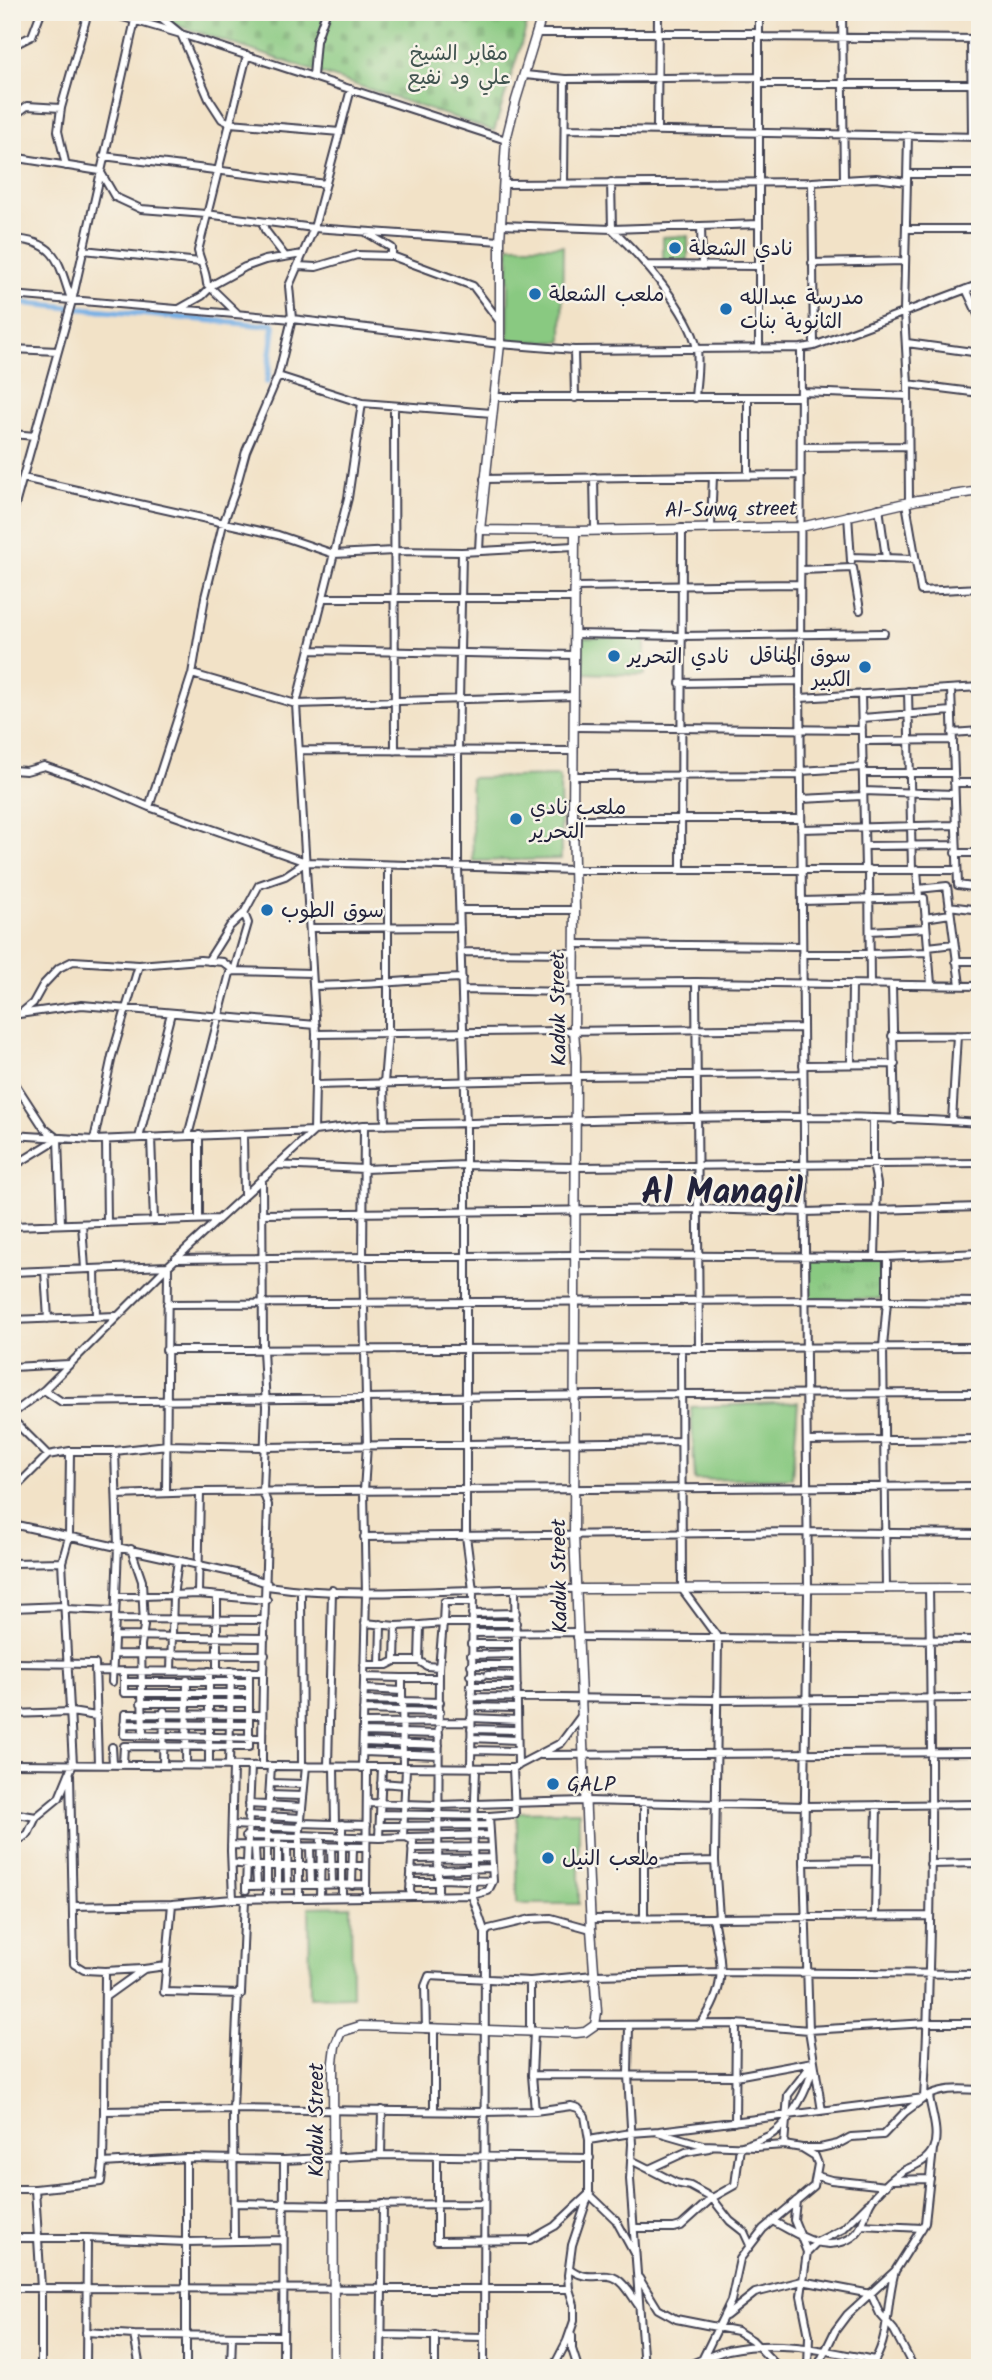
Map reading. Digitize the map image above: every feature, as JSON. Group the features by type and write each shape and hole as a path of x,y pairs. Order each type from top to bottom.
{"street":[{"path":"12,46 32,36 41,12"},
{"path":"66,166 58,131 61,108 88,12"},
{"path":"106,12 313,76 506,141"},
{"path":"154,12 181,34 209,99 222,119 230,123 340,132"},
{"path":"313,76 316,41 326,12"},
{"path":"479,551 484,479 500,344 500,225 506,141 542,12"},
{"path":"657,130 658,12"},
{"path":"759,12 759,349"},
{"path":"842,12 844,180"},
{"path":"12,516 72,301 135,20"},
{"path":"536,33 980,39"},
{"path":"566,130 976,137 976,85 971,39"},
{"path":"239,314 207,284 198,251 247,55"},
{"path":"525,75 565,79 657,78 976,85"},
{"path":"564,183 565,79"},
{"path":"149,807 192,674 205,597 223,524 246,451 278,376 292,318 289,286 314,228 351,89"},
{"path":"12,117 27,106 61,108"},
{"path":"908,135 904,312 908,384 908,502 914,559 921,591 980,588"},
{"path":"103,156 326,184"},
{"path":"12,157 100,171"},
{"path":"100,171 116,197 141,209 206,214 314,228 500,241"},
{"path":"907,174 980,174"},
{"path":"503,184 759,183 876,178 907,182"},
{"path":"611,182 612,229 647,265 686,322 697,349 695,398"},
{"path":"812,182 814,346"},
{"path":"262,222 264,230 285,256"},
{"path":"500,225 612,229 759,225"},
{"path":"701,226 702,266"},
{"path":"906,229 980,229"},
{"path":"363,231 392,248 392,256"},
{"path":"12,239 32,241 48,247 57,261 72,301"},
{"path":"83,250 200,262"},
{"path":"179,310 245,267 265,260 303,254"},
{"path":"298,265 316,267 357,255 392,256 473,286 500,322"},
{"path":"812,263 905,261"},
{"path":"647,265 759,266"},
{"path":"12,296 292,318 500,344 574,350 759,349 814,346 980,284"},
{"path":"965,289 980,318"},
{"path":"907,343 980,353"},
{"path":"801,348 800,698 808,1590 804,1753 805,1973 808,2030 822,2111"},
{"path":"12,349 58,351"},
{"path":"574,350 575,398"},
{"path":"278,376 362,403 492,413"},
{"path":"908,384 980,393"},
{"path":"494,397 695,398 801,394 908,396"},
{"path":"748,397 748,476"},
{"path":"48,1455 12,1416 44,1390 175,1259 314,1131 316,1025 296,704 348,498 362,403"},
{"path":"394,406 395,751"},
{"path":"12,433 35,436"},
{"path":"801,447 907,446"},
{"path":"484,479 801,475"},
{"path":"711,527 713,476"},
{"path":"594,477 595,529"},
{"path":"23,478 278,535 334,554 462,552 574,546"},
{"name":"Al-Suwq street","path":"480,530 801,527 848,514 980,491"},
{"path":"879,508 886,558"},
{"path":"848,514 852,568 855,572 860,610"},
{"path":"681,869 682,527"},
{"name":"Kaduk Street","path":"334,2368 333,2062 337,2038 341,2032 360,2026 576,2033 585,2032 595,2025 598,2006 591,1924 574,1535 575,531"},
{"path":"462,552 458,867 466,1124 465,1490 466,1536 473,1590 470,1685 474,1804 472,1895 485,1933 484,2368"},
{"path":"851,557 914,559"},
{"path":"801,570 852,568"},
{"path":"575,587 800,584"},
{"path":"323,598 575,598"},
{"path":"574,634 681,636 884,633"},
{"path":"310,650 574,655"},
{"path":"192,674 296,704 574,696"},
{"path":"680,683 800,681"},
{"path":"800,698 980,687"},
{"path":"951,689 958,884 980,888"},
{"path":"908,691 912,846 919,898"},
{"path":"861,694 865,846 870,900 870,985"},
{"path":"862,718 952,711"},
{"path":"574,727 862,730"},
{"path":"862,741 909,740 980,731"},
{"path":"299,750 574,751"},
{"path":"12,771 26,771 44,766 149,807 306,862 574,870 956,870"},
{"path":"574,776 681,776 863,770 953,773"},
{"path":"954,783 980,783"},
{"path":"801,799 863,793 954,794"},
{"path":"573,819 801,819"},
{"path":"801,829 955,825"},
{"path":"865,846 912,846 980,853"},
{"path":"208,961 230,926 244,913 259,885 285,876 306,862"},
{"path":"386,1125 384,1083 388,1034 388,865"},
{"path":"918,888 947,886 960,985"},
{"path":"802,901 924,898 931,984"},
{"path":"460,910 575,910"},
{"path":"925,918 950,910 980,910"},
{"path":"188,1136 228,978 234,971 248,923 244,913"},
{"path":"310,928 460,927"},
{"path":"870,931 926,928"},
{"path":"461,952 575,949 802,950 870,954 954,944"},
{"path":"16,1014 33,1003 43,985 60,968 73,961 139,965 208,961 223,962 234,971 312,973"},
{"path":"956,961 980,961"},
{"path":"94,1140 112,1056 139,965"},
{"path":"313,986 462,978"},
{"path":"696,982 695,1117 699,1348"},
{"path":"463,990 696,982 980,986"},
{"path":"851,1064 852,984"},
{"path":"892,985 895,1119"},
{"path":"16,1014 82,1005 316,1025"},
{"path":"139,1138 171,1013"},
{"path":"316,1034 803,1028"},
{"path":"952,1121 957,1035"},
{"path":"892,1036 980,1035"},
{"path":"803,1065 895,1064"},
{"path":"315,1085 695,1074 803,1074"},
{"path":"12,1079 44,1128 58,1139 61,1224"},
{"path":"12,1135 106,1140 314,1131 364,1125 695,1117 804,1116 980,1123"},
{"path":"873,1119 873,1164 877,1184 875,1257"},
{"path":"364,1125 363,1258 367,1445 363,1742 367,1803 366,1897"},
{"path":"243,1134 244,1195"},
{"path":"199,1135 199,1219"},
{"path":"151,1138 154,1221"},
{"path":"58,1139 12,1168 14,1226 218,1219"},
{"path":"106,1140 107,1223"},
{"path":"277,1165 364,1169 980,1163"},
{"path":"262,1178 265,1400 263,1492 268,1504 267,1600 262,1672 262,1766"},
{"path":"262,1214 697,1209 805,1212 980,1207"},
{"path":"82,1224 85,1269"},
{"path":"175,1259 575,1255 887,1257 980,1253"},
{"path":"886,1589 883,1347 887,1257"},
{"path":"12,1272 168,1266"},
{"path":"166,1493 168,1266"},
{"path":"95,1269 96,1317"},
{"path":"45,1271 48,1319"},
{"path":"167,1304 805,1300 980,1302"},
{"path":"12,1320 116,1317"},
{"path":"166,1350 980,1347"},
{"path":"681,1348 681,1589 718,1638 715,1861 719,1917 713,1918"},
{"path":"12,1367 69,1364"},
{"path":"44,1390 62,1402 980,1393"},
{"path":"807,1441 980,1439"},
{"path":"12,1491 48,1455 70,1451 115,1451 167,1445 264,1447 680,1441"},
{"path":"12,1845 27,1834 36,1816 59,1798 73,1764 62,1562 69,1537 70,1451"},
{"path":"113,1682 118,1546 115,1451"},
{"path":"117,1495 200,1492 980,1486"},
{"path":"198,1594 200,1492"},
{"path":"12,1524 131,1549 267,1585 300,1591 980,1588"},
{"path":"365,1536 807,1532 980,1534"},
{"path":"131,1549 142,1581 140,1703 144,1735"},
{"path":"163,1765 164,1682 172,1654 173,1596 178,1560"},
{"path":"12,1563 62,1562"},
{"path":"817,2368 847,2315 895,2271 925,2223 935,2136 927,2097 929,1588"},
{"path":"332,1590 331,1767 342,1836 342,1897"},
{"path":"380,1814 515,1814 515,1590"},
{"path":"299,1898 299,1847 304,1784 300,1591"},
{"path":"116,1597 198,1594 267,1600"},
{"path":"209,1765 209,1682 217,1654 217,1597"},
{"path":"438,1896 439,1667 444,1602 472,1602"},
{"path":"12,1608 115,1611"},
{"path":"472,1614 516,1613"},
{"path":"115,1619 265,1620"},
{"path":"365,1623 396,1626 516,1623"},
{"path":"380,1665 381,1624"},
{"path":"419,1661 420,1625"},
{"path":"395,1661 396,1626"},
{"path":"472,1633 980,1640"},
{"path":"116,1636 265,1638"},
{"path":"471,1644 516,1644"},
{"path":"114,1654 264,1655"},
{"path":"471,1655 516,1654"},
{"path":"364,1665 419,1661 427,1666 439,1667"},
{"path":"12,1663 95,1664 98,1764"},
{"path":"471,1665 516,1665"},
{"path":"95,1671 262,1672"},
{"path":"124,1671 124,1693 249,1693"},
{"path":"186,1765 187,1671"},
{"path":"231,1671 233,1899"},
{"path":"123,1764 124,1746 249,1747 249,1671"},
{"path":"471,1675 516,1676"},
{"path":"365,1677 439,1678"},
{"path":"402,1678 403,1766 407,1768"},
{"path":"124,1682 249,1682"},
{"path":"470,1685 517,1686"},
{"path":"365,1689 402,1691"},
{"path":"471,1697 581,1700 980,1698"},
{"path":"364,1700 440,1702"},
{"path":"140,1703 249,1703"},
{"path":"471,1707 517,1708"},
{"path":"363,1710 440,1712"},
{"path":"12,1714 71,1712 96,1716"},
{"path":"262,1715 125,1714 124,1724 124,1735 230,1735 262,1738"},
{"path":"12,1765 515,1767 561,1743 581,1716"},
{"path":"363,1723 471,1723 517,1720"},
{"path":"471,1723 517,1730"},
{"path":"124,1724 249,1726"},
{"path":"363,1732 439,1734"},
{"path":"471,1738 517,1740"},
{"path":"363,1742 439,1745"},
{"path":"113,1747 113,1764"},
{"path":"471,1750 517,1751"},
{"path":"364,1752 438,1755"},
{"path":"537,1755 980,1752"},
{"path":"251,1766 246,1888 267,1884 366,1884"},
{"path":"267,1899 267,1827 271,1766"},
{"path":"379,1838 382,1768"},
{"path":"405,1837 407,1768"},
{"path":"70,1773 74,1964 84,1970 105,1971 166,1966"},
{"path":"270,1783 304,1784"},
{"path":"382,1783 406,1785"},
{"path":"270,1795 303,1796"},
{"path":"367,1803 438,1805 586,1801 716,1805 980,1804"},
{"path":"644,1802 644,1919"},
{"path":"249,1804 302,1807"},
{"path":"875,1916 877,1805"},
{"path":"12,1813 36,1816"},
{"path":"248,1815 268,1816 321,1836 379,1838 489,1835"},
{"path":"73,1906 172,1904 233,1899 472,1895 488,1891 493,1881 489,1816"},
{"path":"232,1825 300,1829 339,1824 367,1825"},
{"path":"379,1826 489,1825"},
{"path":"247,1836 278,1837 300,1829"},
{"path":"320,1898 321,1836"},
{"path":"278,1837 278,1899"},
{"path":"405,1837 413,1840 410,1882 412,1896"},
{"path":"231,1845 366,1847"},
{"path":"255,1847 257,1885"},
{"path":"287,1847 288,1885"},
{"path":"310,1847 311,1884"},
{"path":"331,1847 332,1884"},
{"path":"352,1885 353,1847"},
{"path":"412,1849 489,1847"},
{"path":"412,1859 490,1858"},
{"path":"644,1863 715,1861"},
{"path":"804,1862 876,1861"},
{"path":"232,1863 256,1866 366,1866"},
{"path":"434,2110 425,1986 429,1976 530,1981 594,1975 722,1972 979,1974 979,1863 930,1864"},
{"path":"411,1871 491,1868"},
{"path":"232,1874 245,1875"},
{"path":"410,1882 438,1882 442,1879 493,1881"},
{"path":"172,1904 164,1992 241,1994 245,1899"},
{"path":"485,1933 489,1929 531,1919 551,1918 591,1924 644,1919 929,1916"},
{"path":"701,2024 720,1989 722,1972 713,1918"},
{"path":"105,1997 144,1969"},
{"path":"12,2189 101,2182 105,1971"},
{"path":"530,1981 535,2111"},
{"path":"234,2241 233,2109 238,1993"},
{"path":"595,2025 736,2024 808,2030 928,2022 980,2023"},
{"path":"735,2122 736,2024"},
{"path":"629,2025 631,2160 643,2368"},
{"path":"532,2076 736,2076 813,2062"},
{"path":"784,2145 788,2095 813,2062"},
{"path":"740,2147 774,2133 804,2095 813,2062"},
{"path":"656,2131 703,2145 820,2148 838,2144 851,2137 883,2135 905,2112 935,2092 948,2089 980,2090"},
{"path":"589,2140 631,2133 786,2118 927,2097"},
{"path":"104,2111 233,2109 485,2112 535,2111 571,2106 578,2108 585,2116 590,2158 589,2194 572,2245 569,2268 569,2288 574,2305 572,2348 578,2368"},
{"path":"381,2155 382,2110"},
{"path":"649,2169 686,2152 725,2146"},
{"path":"635,2228 681,2226 712,2198 735,2185 740,2147"},
{"path":"698,2368 731,2301 740,2259 772,2221 814,2186 818,2164 815,2156 802,2148"},
{"path":"807,2252 817,2242 842,2229 888,2183 926,2159 934,2148"},
{"path":"103,2163 186,2158 284,2160 381,2155 590,2158"},
{"path":"437,2156 438,2241 530,2240 555,2226 589,2194"},
{"path":"186,2158 186,2368"},
{"path":"283,2368 284,2160"},
{"path":"631,2160 712,2198 730,2221 744,2232 750,2245"},
{"path":"817,2176 831,2180 888,2183 930,2179"},
{"path":"36,2189 41,2287 41,2368"},
{"path":"589,2194 616,2220 637,2262"},
{"path":"796,2201 794,2220 807,2252 801,2296 809,2336 807,2368"},
{"path":"772,2221 792,2230 801,2238 840,2243 853,2237 862,2225 870,2202"},
{"path":"234,2203 484,2204"},
{"path":"381,2368 383,2204"},
{"path":"862,2225 922,2228"},
{"path":"12,2238 186,2242 283,2240"},
{"path":"86,2368 87,2238"},
{"path":"569,2268 582,2276 618,2279 640,2307"},
{"path":"682,2368 725,2351 776,2345 875,2360 883,2343 889,2291 895,2271"},
{"path":"638,2277 658,2309 677,2319 737,2331 758,2346 779,2368"},
{"path":"724,2317 755,2293 802,2281 871,2294"},
{"path":"12,2288 569,2288"},
{"path":"871,2294 880,2314 894,2330 914,2368"},
{"path":"553,2368 574,2321"},
{"path":"86,2332 282,2336"},
{"path":"118,2368 140,2366 134,2335"},
{"path":"383,2335 484,2337"},
{"path":"428,2368 435,2367 435,2335"},
{"path":"231,2368 232,2336"}],"green space":[{"name":"مقابر الشيخ علي ود نفيع","path":"137,12 531,12 494,131"},
{"name":"نادي الشعلة","path":"688,236 688,260 663,260 663,237"},
{"name":"ملعب الشعلة","path":"509,246 563,246 562,342 508,341"},
{"name":"نادي التحرير","path":"583,638 645,638 645,675 583,673"},
{"name":"ملعب نادي التحرير","path":"560,776 561,859 473,861 471,778"},
{"path":"810,1258 880,1261 881,1299 810,1299"},
{"path":"798,1402 792,1478 695,1480 691,1407"},
{"name":"ملعب النيل","path":"579,1811 579,1904 517,1904 517,1812"},
{"path":"351,1906 352,1996 310,1997 309,1907"}],"waterway":[{"path":"12,302 261,325 272,323 274,326 267,382"}],"place":[{"name":"نادي الشعلة","path":"675,248"},
{"name":"ملعب الشعلة","path":"535,294"},
{"name":"مدرسة عبدالله الثانوية بنات","path":"726,309"},
{"name":"نادي التحرير","path":"614,656"},
{"name":"سوق المناقل الكبير","path":"865,667"},
{"name":"ملعب نادي التحرير","path":"516,819"},
{"name":"سوق الطوب","path":"267,910"},
{"name":"GALP","path":"553,1784"},
{"name":"ملعب النيل","path":"548,1858"}],"district":[{"name":"Al Managil","path":"722,1191"}]}
